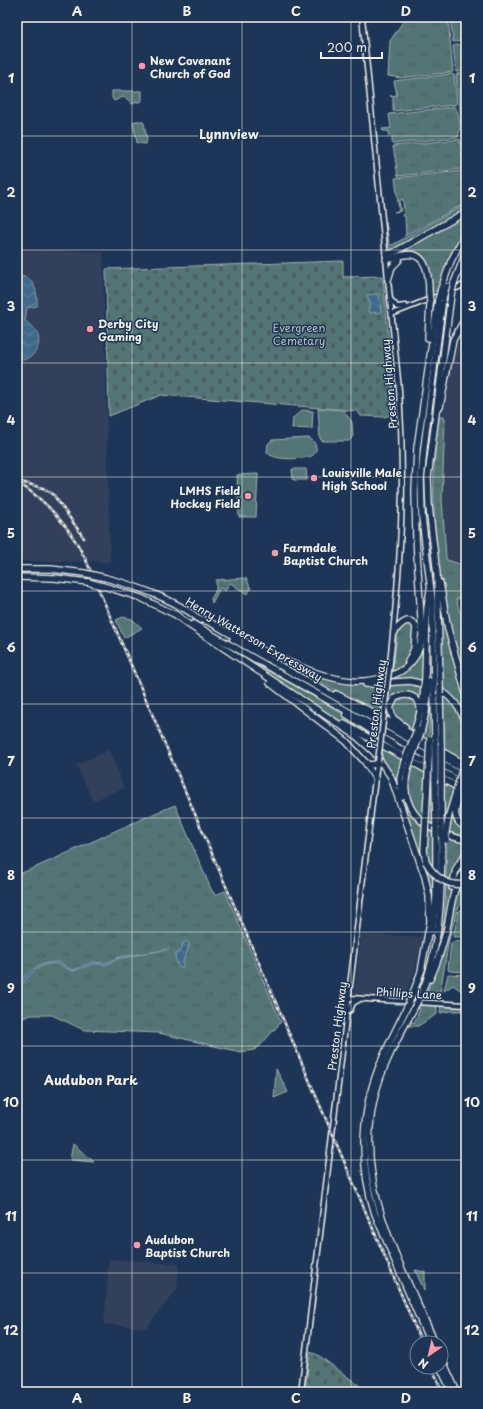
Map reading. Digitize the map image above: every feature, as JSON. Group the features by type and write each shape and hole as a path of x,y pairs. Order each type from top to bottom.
{"highway":[{"path":"386,257 466,212"},
{"path":"466,232 451,260 443,288 426,381 421,491 423,527 431,586 433,618 429,688 434,701 424,850 426,862 432,872 442,880 454,884 466,884"},
{"path":"443,288 466,237"},
{"path":"444,831 440,748 437,574 428,493 435,414 451,295 466,252"},
{"path":"386,257 393,260 409,254 420,259 427,268 430,303 429,332 424,378 426,381"},
{"path":"388,280 392,267 397,260 407,256 420,259"},
{"path":"325,676 356,682 401,672 412,662 419,650 422,640 414,502 416,458 424,415 428,409 441,299"},
{"path":"435,414 440,407 453,340 466,317"},
{"name":"Henry Watterson Expressway","path":"18,568 51,569 106,578 148,592 198,618 466,771"},
{"path":"437,574 445,614 466,694"},
{"name":"Henry Watterson Expressway","path":"17,577 54,578 88,582 148,601 175,614 466,778"},
{"path":"431,586 427,608 427,639 430,644 429,688 426,711 412,739 407,763 407,792 410,803 417,816 433,830 448,836 466,840"},
{"path":"175,614 360,739 381,760 395,786 426,877 430,902 429,929 421,971"},
{"path":"198,618 257,647 333,680 354,684 410,681 423,683 443,692 451,698 462,713 466,724"},
{"path":"389,674 406,664 414,649 417,629 413,623 395,619"},
{"path":"394,633 401,623 406,621"},
{"path":"456,656 466,688"},
{"path":"247,663 250,668 343,738 365,762 375,778"},
{"path":"291,671 466,760 461,792 441,838 431,941 412,996 401,1021 398,1033"},
{"path":"411,832 400,789 401,773 407,763 417,730 420,710 418,703 409,695 403,694 397,697 390,706 391,714 394,719 440,748"},
{"path":"330,702 388,742 466,785"},
{"path":"321,713 326,714 461,792"},
{"path":"427,1335 380,1226 370,1196 365,1164 364,1133 369,1100 382,1065 398,1033 407,1021 420,996 432,964 441,930 444,909 441,838 436,827 435,779 432,740"},
{"path":"365,762 369,765 377,763"},
{"path":"466,771 455,815 459,824 466,827"},
{"path":"450,915 449,911 456,869 466,854"},
{"path":"423,989 427,987 439,958 457,883 466,870"},
{"path":"378,1077 369,1131 369,1158 373,1185 384,1224 432,1335"},
{"path":"449,1374 457,1392"},
{"path":"444,1375 452,1392"}],"main road":[{"name":"Preston Highway","path":"301,1392 350,998 375,778 394,633 402,528 403,471 399,390 362,17"},
{"path":"392,314 466,284"},
{"path":"390,297 394,306 399,308 418,301 422,302"},
{"name":"Phillips Lane","path":"350,998 466,1005"},
{"path":"348,1014 353,1003 360,999"}],"shaded area":[{"path":"17,249 103,252 110,562 17,561"},
{"path":"466,329 466,662 445,575 438,482 444,409 454,345 461,340"},
{"path":"109,750 124,788 93,801 76,765"},
{"path":"361,934 425,937 413,976 403,1001 354,997"},
{"path":"109,1259 179,1264 177,1290 146,1328 104,1324"}],"green space":[{"path":"406,17 448,17 453,72 400,78 388,76 390,41"},
{"path":"450,17 466,17 466,41 453,42"},
{"path":"466,43 466,71 456,72 453,46"},
{"path":"466,73 466,137 463,137 456,76 457,74"},
{"path":"451,74 454,75 457,102 455,105 393,111 393,97 390,96 397,95 394,81"},
{"path":"112,91 142,91 142,101 131,104 129,100 123,97 114,101 112,98"},
{"path":"454,107 458,112 458,137 392,144 392,137 388,136 389,131 383,131 382,129 391,128 389,114"},
{"path":"135,121 142,121 144,123 147,140 145,144 137,143 133,123"},
{"path":"466,138 466,185 462,141"},
{"path":"460,139 463,165 461,169 398,176 393,146"},
{"path":"463,172 466,198 464,204 406,235 405,216 402,216 404,212 403,199 399,201 401,211 394,212 399,211 395,178"},
{"path":"466,204 466,210 392,251 389,248 386,221 389,244 392,245"},
{"path":"466,213 466,227 450,256 438,290 430,293 429,268 421,257 390,257"},
{"name":"Evergreen Cemetary","path":"343,261 343,277 383,276 395,413 385,417 361,416 357,411 161,395 109,416 106,269"},
{"path":"318,408 343,410 352,422 353,436 349,441 323,441 320,439"},
{"path":"302,410 313,411 312,429 292,428 293,418"},
{"path":"439,417 444,417 445,420 442,499 446,557 447,560 466,566 466,598 456,599 460,613 462,614 466,643 466,681 452,639 438,564 434,515 434,467"},
{"path":"309,438 314,442 316,451 309,457 293,459 281,458 270,455 267,452 268,444 272,440"},
{"path":"292,469 306,469 307,480 293,480"},
{"name":"LMHS Field Hockey Field","path":"258,474 256,517 239,517 237,475"},
{"path":"420,574 424,613 423,682 391,682 391,678 420,651"},
{"path":"246,578 251,589 247,594 230,583 225,591 220,588 212,603 211,599 216,590 216,580"},
{"path":"441,606 466,698 466,720 443,690"},
{"path":"123,617 132,619 142,628 124,638 116,620"},
{"path":"409,623 416,631 411,651 407,661 392,674 398,629 401,625"},
{"path":"224,646 332,707 377,737 377,741 305,701"},
{"path":"262,652 306,671 335,680 350,683 383,684 380,714"},
{"path":"390,684 423,684 422,704 412,695 391,702 394,721 386,718"},
{"path":"443,693 456,707 464,724 466,742 463,761 444,750"},
{"path":"431,694 429,740 421,736"},
{"path":"402,696 414,699 419,708 413,730 397,720 392,709 395,701"},
{"path":"383,748 403,759 399,792 389,770 381,758"},
{"path":"405,763 407,764 405,793 424,826 423,849 433,876 432,910 426,876 405,805 403,778"},
{"path":"411,764 427,772 424,821 415,808 408,787"},
{"path":"430,774 432,775 433,828 427,823"},
{"path":"444,782 455,788 445,825"},
{"path":"462,792 466,794 466,826 461,823 458,812"},
{"path":"175,805 211,889 215,895 225,891 281,1022 259,1047 254,1050 240,1052 159,1033 84,1030 52,1015 31,1015 17,1020 17,875"},
{"path":"452,809 466,829 466,838 448,835"},
{"path":"426,828 433,832 434,872 427,859"},
{"path":"447,838 466,842 466,852 452,883 446,881"},
{"path":"446,884 451,886 448,914 439,949 444,920"},
{"path":"458,887 466,887 466,897 457,910 449,940 439,999 438,1001 422,1000 424,1000 440,960"},
{"path":"466,909 466,937 453,937 459,911"},
{"path":"455,941 466,941 466,972 449,971 448,969 451,943"},
{"path":"448,974 466,975 466,994 453,985 444,991"},
{"path":"420,1004 437,1006 437,1014 418,1026 408,1026 410,1021 414,1023 420,1009 417,1008"},
{"path":"441,1005 466,1007 466,1011 440,1013"},
{"path":"276,1069 288,1092 274,1098 276,1072"},
{"path":"73,1144 94,1162 70,1160"},
{"path":"415,1270 425,1272 425,1290 424,1290"},
{"path":"310,1352 318,1355 368,1392 305,1392"}],"water":[{"path":"17,276 23,276 31,281 37,295 37,306 27,308 25,321 35,329 38,334 38,345 33,355 23,360 17,360"},
{"path":"379,294 381,312 370,313 368,311 370,303 367,295"},
{"path":"186,941 189,944 189,947 183,961 183,967 180,968 177,965 175,955 182,949 183,943"},
{"path":"169,949 118,959 106,965 93,964 74,971 58,964 49,964 38,968 17,989 27,974 44,964 58,962 73,970 92,962 106,963 120,957"}],"railway":[{"path":"17,482 38,498 57,516 73,537 86,560 419,1335"},
{"path":"21,482 43,488 53,494 84,538"},
{"path":"435,1375 442,1392"}],"place":[{"name":"New Covenant Church of God","path":"142,66"},
{"name":"Derby City Gaming","path":"90,329"},
{"name":"Louisville Male High School","path":"314,478"},
{"name":"LMHS Field Hockey Field","path":"248,496"},
{"name":"Farmdale Baptist Church","path":"275,553"},
{"name":"Audubon Baptist Church","path":"137,1245"}],"district":[{"name":"Lynnview","path":"229,133"},
{"name":"Audubon Park","path":"91,1079"}]}
